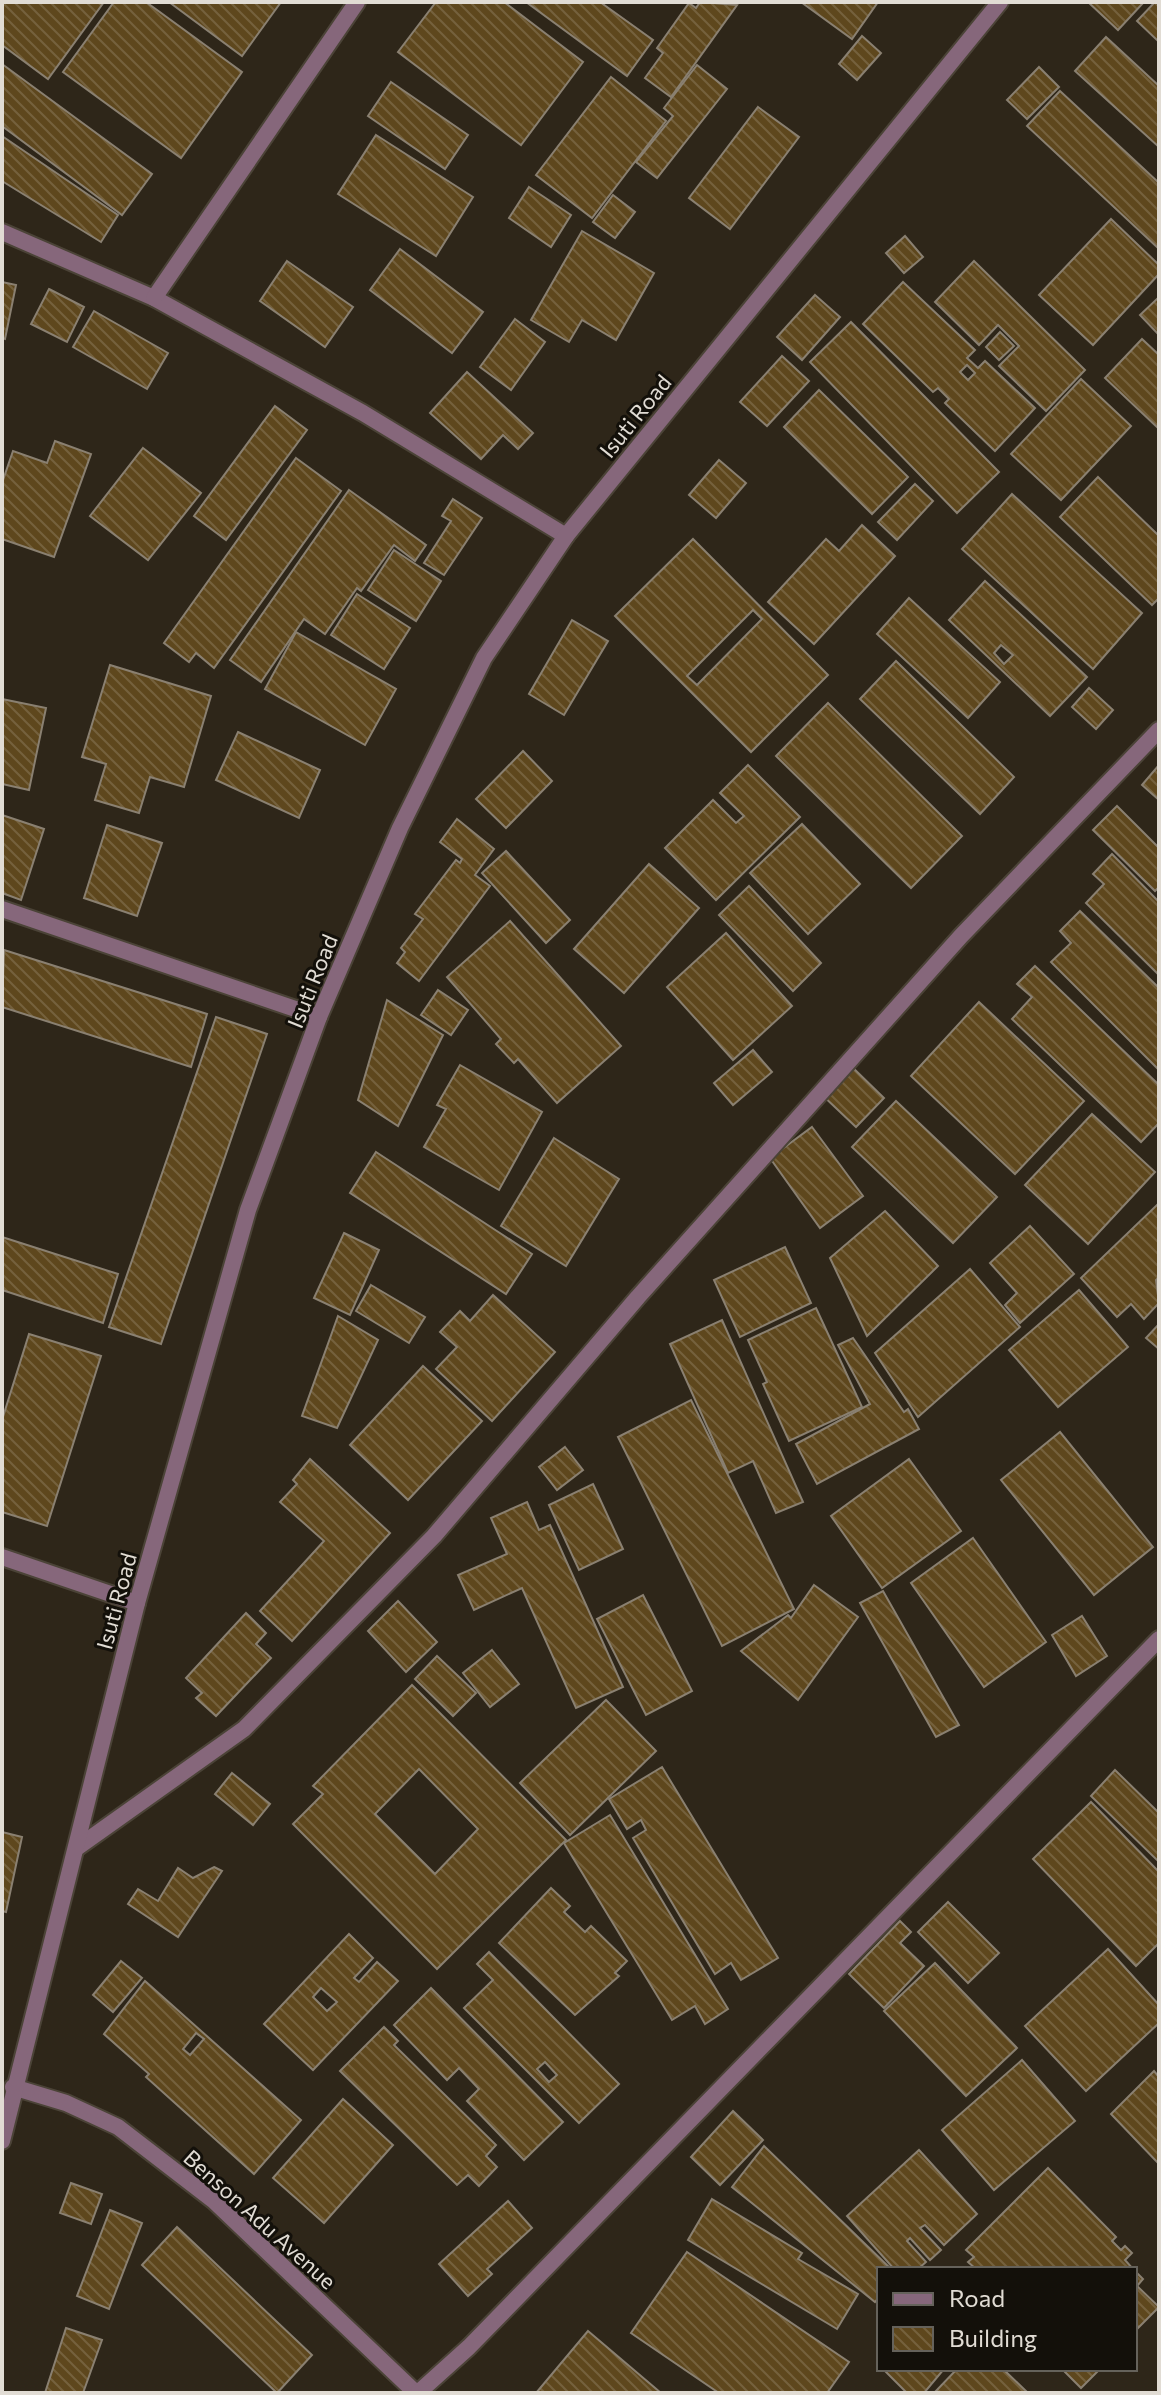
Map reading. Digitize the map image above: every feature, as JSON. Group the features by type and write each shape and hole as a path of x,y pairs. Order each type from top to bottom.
{"street":[{"path":"154,298 357,2"},
{"name":"Isuti Road","path":"2,2138 78,1847 137,1603 248,1210 319,1017 400,828 484,658 566,536 1000,2"},
{"path":"2,232 154,298 363,413 566,536"},
{"path":"78,1847 244,1729 434,1536 638,1297 961,936 1159,730"},
{"path":"2,909 319,1017"},
{"path":"2,1557 137,1603"},
{"path":"417,2393 469,2347 1159,1639"},
{"name":"Benson Adu Avenue","path":"13,2087 66,2103 118,2127 214,2201 417,2393"}],"building":[{"path":"2,2 104,2 48,79 2,45"},
{"path":"114,2 146,2 242,72 181,158 63,72"},
{"path":"169,2 281,2 242,56"},
{"path":"436,2 504,2 583,62 521,145 398,52"},
{"path":"526,2 600,2 653,40 627,76"},
{"path":"700,2 737,5 671,97 645,78 663,53 657,48 689,3 696,8"},
{"path":"801,2 878,2 852,39"},
{"path":"1088,2 1144,2 1118,30"},
{"path":"1155,2 1159,2 1159,42 1137,21"},
{"path":"862,36 881,53 857,80 839,64"},
{"path":"1106,37 1159,86 1159,147 1075,71"},
{"path":"2,64 152,174 122,215 2,126"},
{"path":"697,65 727,89 657,178 636,162 673,116 664,108"},
{"path":"1039,67 1059,87 1027,119 1007,100"},
{"path":"611,77 666,121 592,218 536,175"},
{"path":"391,82 468,135 445,169 368,116"},
{"path":"1060,91 1159,183 1159,249 1027,126"},
{"path":"758,107 799,137 730,229 689,198"},
{"path":"376,135 473,197 436,256 338,194"},
{"path":"2,136 118,215 101,242 2,181"},
{"path":"529,187 571,215 551,247 509,218"},
{"path":"613,195 635,212 615,238 593,222"},
{"path":"1111,219 1159,265 1159,274 1093,345 1039,295"},
{"path":"582,231 654,273 616,340 582,320 569,342 531,320"},
{"path":"905,236 923,257 904,273 886,253"},
{"path":"400,249 483,312 452,353 370,290"},
{"path":"287,261 353,307 325,347 260,301"},
{"path":"974,261 1085,370 1046,411 999,366 1019,346 998,325 979,345 935,302"},
{"path":"2,282 16,285 5,339 2,338"},
{"path":"903,282 975,350 967,358 978,368 985,361 1035,408 995,451 945,403 949,399 938,388 933,392 863,324","holes":["967,365 975,373 968,380 960,372"]},
{"path":"49,289 84,307 67,342 31,324"},
{"path":"815,295 840,317 802,360 777,337"},
{"path":"1159,297 1159,335 1140,315"},
{"path":"94,311 168,353 147,389 73,347"},
{"path":"515,319 545,342 511,390 480,367"},
{"path":"851,322 999,472 957,513 810,362"},
{"path":"1000,332 1014,346 999,360 986,347"},
{"path":"1142,339 1159,355 1159,429 1105,378"},
{"path":"782,356 809,381 767,426 740,402"},
{"path":"467,372 533,433 518,449 503,435 481,459 430,413"},
{"path":"1081,379 1131,426 1061,500 1011,454"},
{"path":"819,390 908,477 872,514 784,427"},
{"path":"275,406 307,430 226,540 194,516"},
{"path":"55,441 91,454 54,557 2,539 2,483 13,451 47,463"},
{"path":"143,448 201,493 148,560 90,516"},
{"path":"296,458 341,491 214,668 196,653 189,662 164,643"},
{"path":"719,460 746,483 716,518 689,495"},
{"path":"1098,477 1159,536 1159,598 1152,605 1060,517"},
{"path":"915,484 933,501 897,540 878,522"},
{"path":"349,490 426,545 415,561 394,545 361,591 357,588 325,634 304,619 261,682 230,660"},
{"path":"1012,494 1142,613 1093,669 962,549"},
{"path":"453,499 482,518 444,575 424,563 451,521 442,516"},
{"path":"862,525 895,556 814,644 768,602 826,539 839,551"},
{"path":"693,539 828,675 751,752 615,616","holes":["753,610 762,619 697,685 687,676"]},
{"path":"394,550 441,581 416,621 368,590"},
{"path":"985,581 1087,677 1050,716 949,620","holes":["1001,645 1013,655 1004,664 994,653"]},
{"path":"357,594 410,628 384,669 331,635"},
{"path":"909,598 1000,682 968,718 877,634"},
{"path":"572,620 608,641 564,715 529,694"},
{"path":"296,632 396,689 365,745 265,689"},
{"path":"896,661 1014,777 980,814 860,699"},
{"path":"110,665 211,696 184,787 150,777 139,813 95,800 106,764 82,757"},
{"path":"1089,688 1113,710 1096,729 1072,707"},
{"path":"2,699 46,708 29,790 2,784"},
{"path":"828,703 962,836 911,888 776,756"},
{"path":"238,732 320,770 299,818 216,780"},
{"path":"523,751 552,781 506,828 476,799"},
{"path":"748,765 800,817 716,900 665,848 713,800 736,823 744,816 720,793"},
{"path":"1159,765 1159,800 1142,785"},
{"path":"1117,806 1159,848 1159,887 1155,891 1093,830"},
{"path":"2,815 44,829 21,900 2,893"},
{"path":"457,819 494,849 475,875 490,886 419,981 397,963 405,952 401,948 423,919 415,914 456,860 460,863 462,859 440,842"},
{"path":"802,824 860,884 808,934 750,873"},
{"path":"107,825 162,843 137,916 84,898"},
{"path":"506,851 570,920 546,943 482,873"},
{"path":"1112,854 1159,902 1159,975 1086,903 1104,884 1093,874"},
{"path":"649,864 699,908 624,993 574,949"},
{"path":"749,886 821,963 793,991 719,915"},
{"path":"1080,911 1159,988 1159,1070 1051,962 1071,943 1060,931"},
{"path":"510,921 621,1046 557,1103 518,1059 514,1063 496,1044 501,1039 447,977"},
{"path":"726,933 792,1006 733,1060 667,987"},
{"path":"4,950 207,1014 191,1067 2,1007"},
{"path":"1035,966 1159,1085 1159,1123 1141,1142 1012,1019 1032,997 1017,984"},
{"path":"438,990 468,1010 451,1035 421,1015"},
{"path":"387,1000 443,1035 398,1126 358,1100"},
{"path":"979,1002 1084,1101 1015,1174 911,1076"},
{"path":"216,1017 267,1034 161,1344 109,1327"},
{"path":"753,1050 772,1072 733,1105 714,1083"},
{"path":"848,1063 884,1098 856,1127 819,1092"},
{"path":"460,1065 542,1112 499,1190 424,1147 446,1109 437,1105"},
{"path":"896,1101 997,1197 953,1243 852,1147"},
{"path":"1092,1114 1155,1172 1088,1244 1025,1185"},
{"path":"812,1127 863,1196 820,1228 770,1158"},
{"path":"554,1138 619,1179 566,1266 501,1226"},
{"path":"376,1152 532,1254 506,1294 350,1193"},
{"path":"1159,1203 1159,1277 1156,1280 1159,1303 1144,1319 1131,1304 1117,1317 1081,1278"},
{"path":"885,1211 938,1266 867,1336 830,1258"},
{"path":"1030,1226 1074,1274 1020,1323 1005,1305 1017,1293 990,1263"},
{"path":"344,1233 379,1250 350,1315 314,1298"},
{"path":"2,1237 118,1274 103,1323 2,1290"},
{"path":"785,1247 811,1303 740,1337 714,1280"},
{"path":"970,1269 1020,1327 918,1417 875,1353"},
{"path":"371,1285 425,1317 409,1343 356,1311"},
{"path":"1079,1290 1128,1347 1058,1407 1009,1350"},
{"path":"493,1295 555,1352 492,1421 436,1369 457,1347 440,1332 460,1311 470,1321"},
{"path":"816,1308 862,1407 789,1441 763,1384 767,1382 748,1340"},
{"path":"338,1316 378,1340 337,1428 302,1416"},
{"path":"722,1320 803,1502 776,1513 753,1461 728,1473 670,1344"},
{"path":"1159,1324 1159,1349 1146,1338"},
{"path":"29,1334 101,1356 47,1526 2,1512 2,1420"},
{"path":"853,1338 904,1412 908,1409 919,1429 817,1484 796,1444 870,1404 838,1345"},
{"path":"423,1366 482,1421 408,1500 350,1445"},
{"path":"691,1400 794,1609 722,1646 618,1437"},
{"path":"1060,1432 1153,1547 1094,1595 1001,1480"},
{"path":"565,1447 583,1470 557,1490 539,1467"},
{"path":"310,1459 390,1533 292,1641 260,1611 324,1541 280,1502 297,1484 293,1480"},
{"path":"909,1459 961,1531 882,1588 831,1516"},
{"path":"593,1484 623,1549 579,1570 549,1505"},
{"path":"527,1502 539,1530 550,1525 623,1687 576,1708 522,1588 474,1610 458,1575 507,1554 491,1518"},
{"path":"973,1538 1046,1642 984,1687 911,1583"},
{"path":"814,1585 858,1617 798,1700 741,1651 788,1615 791,1618"},
{"path":"883,1591 959,1725 936,1737 860,1603"},
{"path":"643,1595 692,1691 646,1715 597,1619"},
{"path":"398,1601 437,1642 406,1672 368,1631"},
{"path":"246,1613 266,1633 256,1644 271,1658 216,1716 196,1698 202,1693 186,1678"},
{"path":"1082,1616 1107,1656 1076,1676 1052,1635"},
{"path":"492,1650 519,1684 490,1707 463,1673"},
{"path":"437,1656 476,1693 453,1716 415,1679"},
{"path":"412,1685 566,1840 437,1969 293,1824 323,1794 313,1786","holes":["419,1769 478,1829 435,1874 375,1814"]},
{"path":"606,1700 656,1751 570,1835 520,1783"},
{"path":"662,1767 778,1958 741,1980 731,1963 715,1974 633,1838 646,1830 641,1820 627,1829 609,1799"},
{"path":"1115,1770 1159,1813 1159,1862 1091,1796"},
{"path":"232,1773 270,1804 253,1825 215,1794"},
{"path":"1091,1802 1159,1872 1159,1943 1136,1966 1033,1859"},
{"path":"610,1815 728,2009 705,2024 695,2006 672,2020 564,1843"},
{"path":"2,1832 22,1837 6,1912 2,1911"},
{"path":"214,1867 222,1871 178,1937 128,1904 138,1889 158,1901 178,1868 193,1878"},
{"path":"551,1888 570,1906 564,1912 585,1932 591,1926 627,1961 615,1973 619,1976 575,2015 499,1943"},
{"path":"948,1902 999,1953 968,1983 918,1932"},
{"path":"900,1921 911,1932 900,1943 924,1966 884,2008 849,1974"},
{"path":"349,1934 373,1958 354,1978 359,1982 377,1962 398,1981 313,2070 264,2024","holes":["321,1988 337,2002 327,2011 313,1997"]},
{"path":"1108,1949 1159,2005 1159,2023 1086,2091 1025,2026"},
{"path":"489,1952 619,2084 579,2123 464,2008 493,1980 477,1964","holes":["545,2062 557,2075 549,2082 537,2069"]},
{"path":"121,1961 142,1978 113,2012 93,1995"},
{"path":"935,1963 1017,2048 966,2096 884,2011"},
{"path":"145,1981 301,2120 254,2174 146,2077 149,2074 104,2034","holes":["196,2033 204,2039 190,2055 183,2049"]},
{"path":"431,1988 563,2122 524,2160 467,2101 479,2089 459,2068 447,2080 394,2025"},
{"path":"384,2027 398,2041 394,2045 496,2145 486,2156 497,2167 479,2186 468,2175 457,2185 340,2071"},
{"path":"1022,2060 1075,2121 994,2190 942,2130"},
{"path":"1154,2071 1159,2077 1159,2164 1111,2114"},
{"path":"343,2099 393,2145 324,2223 273,2178"},
{"path":"733,2111 763,2140 720,2185 691,2157"},
{"path":"764,2146 889,2267 877,2267 877,2300 875,2302 732,2187"},
{"path":"919,2150 977,2214 944,2245 925,2225 920,2228 941,2250 930,2260 910,2238 907,2241 926,2262 920,2267 892,2267 847,2216"},
{"path":"1048,2168 1116,2237 1112,2241 1121,2250 1125,2246 1132,2253 1125,2260 1131,2267 974,2267 968,2262 974,2257 966,2250"},
{"path":"71,2183 102,2194 91,2224 60,2213"},
{"path":"712,2199 802,2253 798,2259 858,2294 837,2329 688,2240"},
{"path":"508,2201 532,2228 487,2269 492,2274 468,2296 439,2264"},
{"path":"110,2210 142,2223 109,2309 77,2296"},
{"path":"177,2227 312,2355 277,2393 142,2265"},
{"path":"687,2252 849,2362 827,2393 719,2393 631,2333"},
{"path":"1137,2286 1159,2307 1137,2329"},
{"path":"66,2328 102,2340 83,2393 45,2393"},
{"path":"588,2331 661,2393 536,2393"},
{"path":"885,2371 942,2371 924,2393 907,2393"},
{"path":"955,2371 1005,2371 1028,2393 934,2393"},
{"path":"1064,2371 1098,2371 1081,2388"}]}
